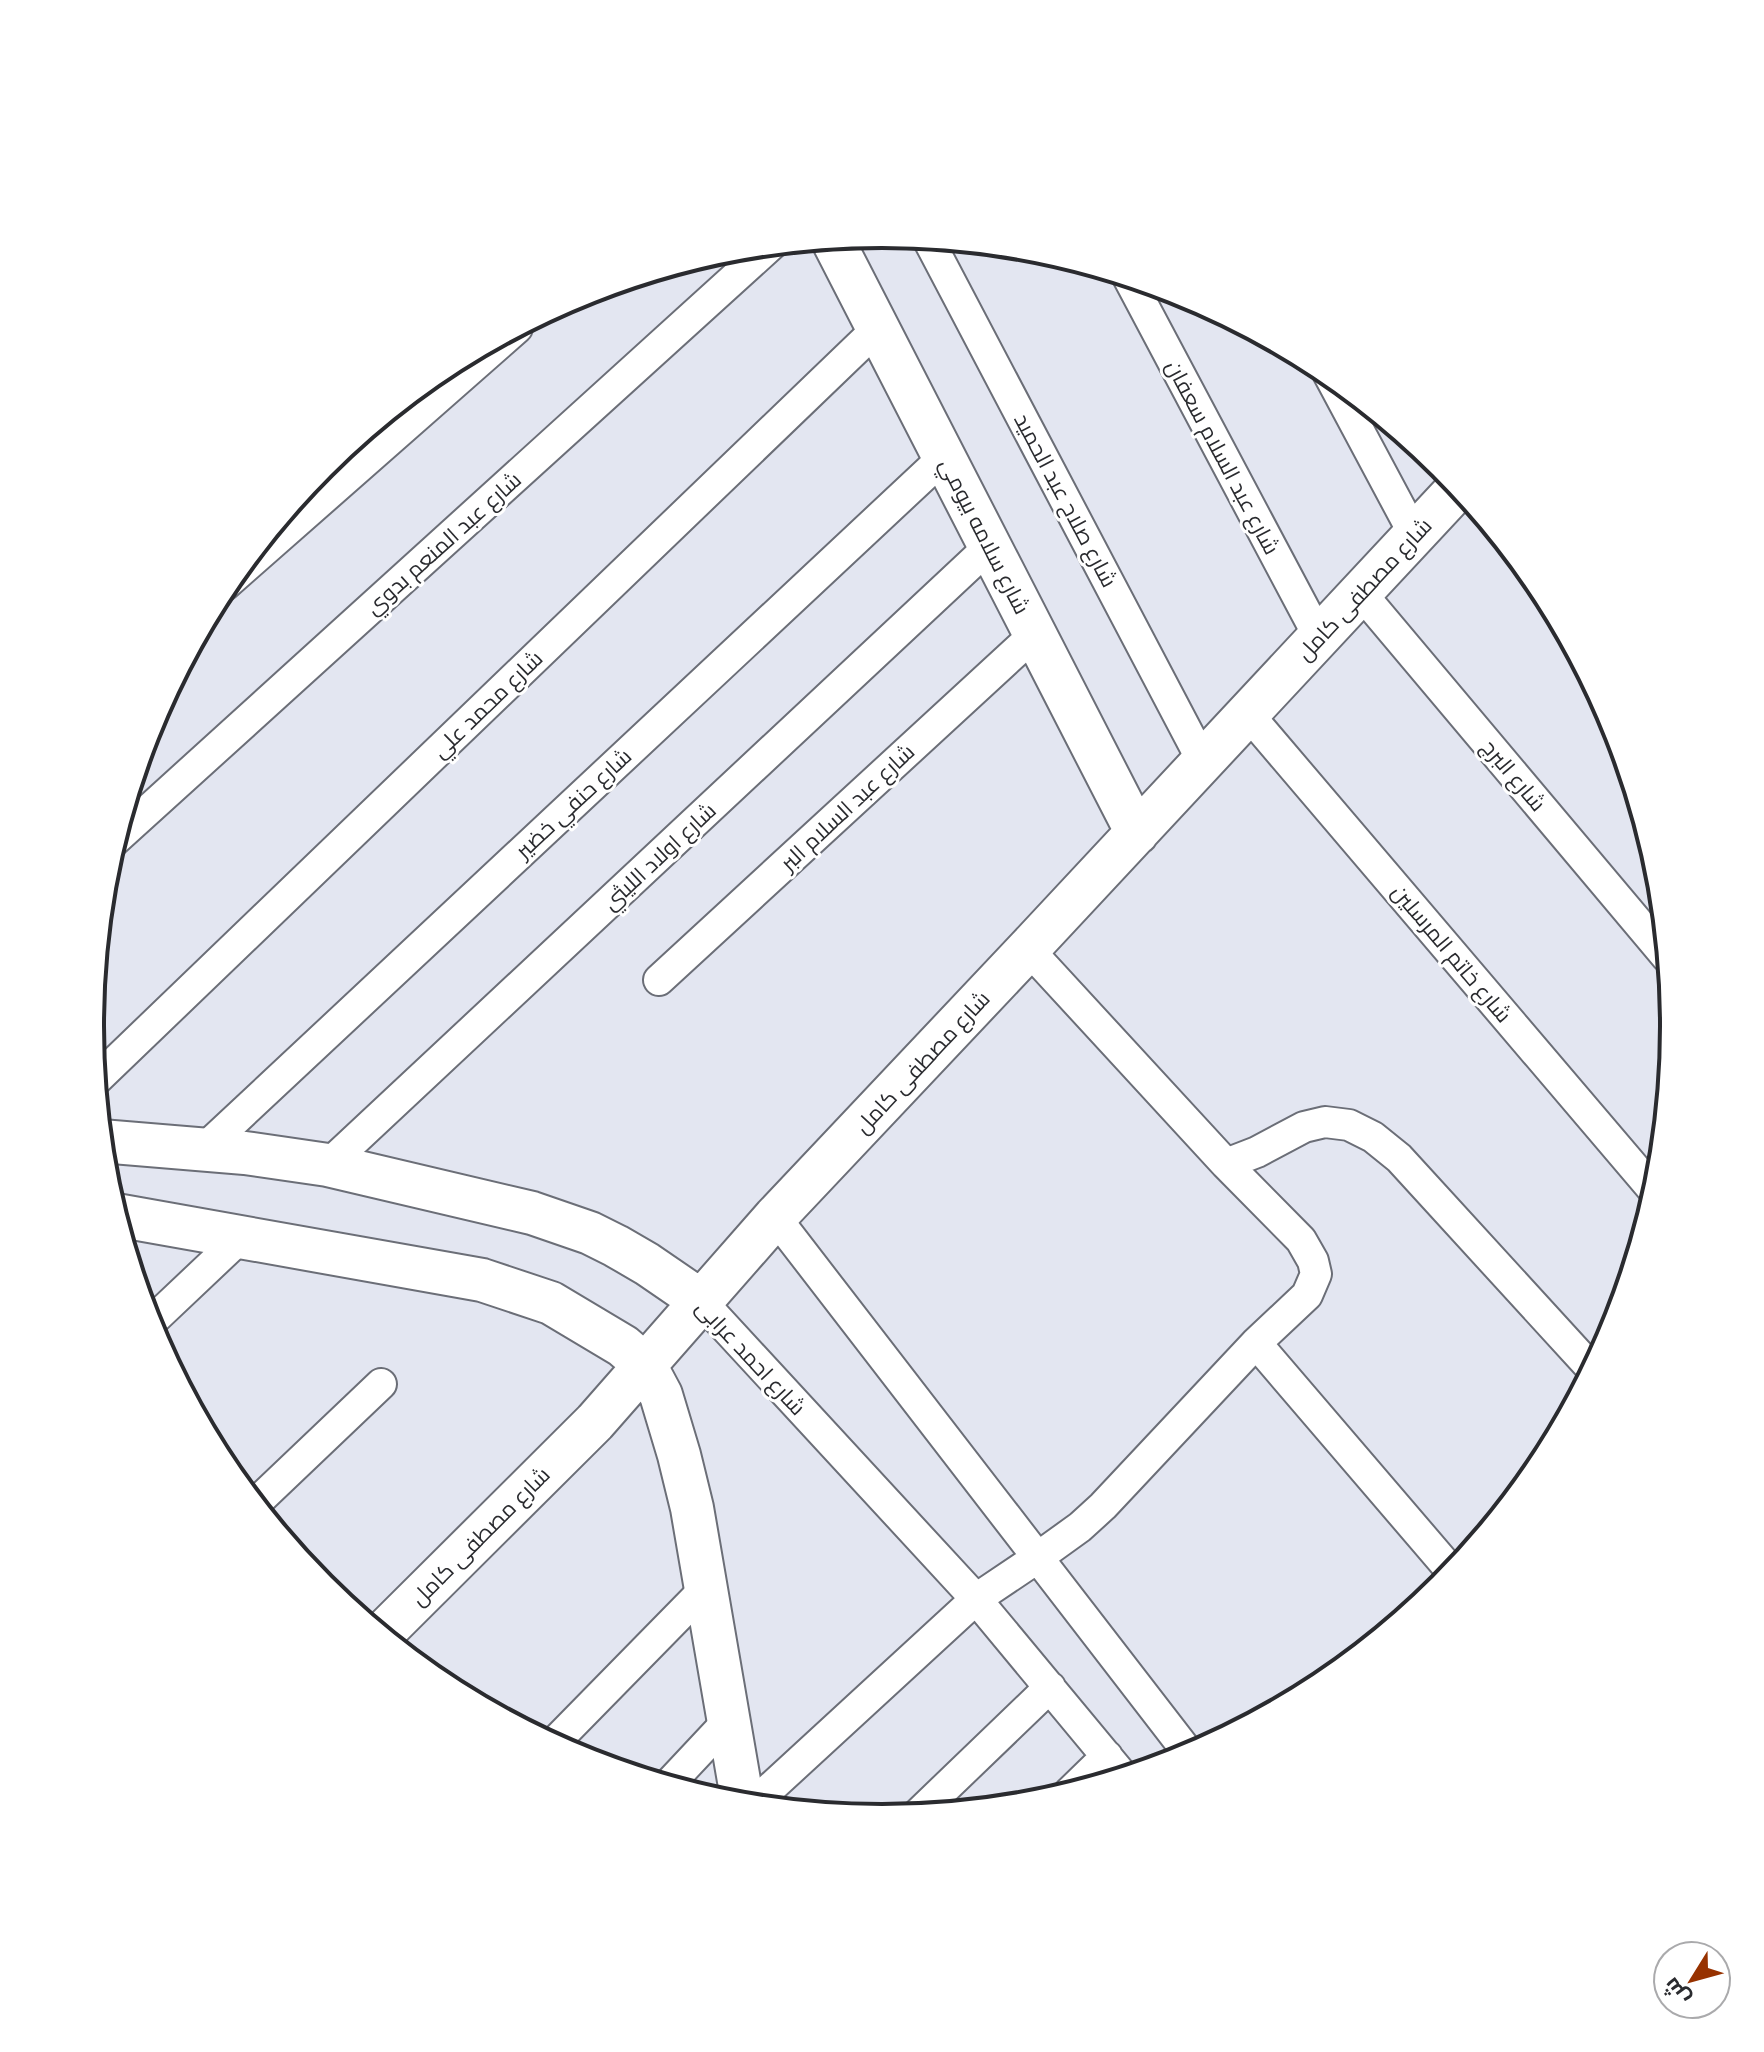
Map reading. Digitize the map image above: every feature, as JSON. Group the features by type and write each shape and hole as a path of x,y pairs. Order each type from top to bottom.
{"street":[{"name":"شارع سلامه بيومي","path":"838,250 1137,833"},
{"name":"شارع صلاح عبد الحميد","path":"934,250 1203,762"},
{"name":"شارع عبد المنعم بدوي","path":"131,826 756,259"},
{"name":"شارع عبد السلام سعفان","path":"1135,290 1319,637"},
{"name":"شارع محمد علي","path":"106,1071 878,328"},
{"path":"272,544 482,359"},
{"path":"1342,399 1414,534"},
{"name":"شارع حنفي خضير","path":"203,1150 944,457"},
{"name":"شارع مصطفى كامل","path":"389,1627 595,1422 775,1217 1451,496"},
{"name":"شارع اولاد الليثي","path":"328,1165 990,546"},
{"name":"شارع البرج","path":"1360,592 1655,943"},
{"name":"شارع عبد السلام البر","path":"659,980 1035,634"},
{"name":"شارع خاتم المرسلين","path":"1248,714 1645,1180"},
{"path":"764,1794 976,1599 1080,1527 1103,1506 1256,1343 1307,1295 1316,1274 1313,1261 1301,1240 1226,1164 1028,949"},
{"path":"1226,1164 1257,1152 1304,1127 1325,1122 1349,1125 1373,1137 1399,1158 1584,1361"},
{"name":"شارع احمد عرابى","path":"113,1142 245,1153 328,1165 532,1213 590,1233 647,1264 701,1301 976,1599 1115,1766"},
{"path":"129,1217 482,1280 551,1303 623,1346 645,1365 661,1395 692,1508 741,1791"},
{"path":"775,1217 1182,1744"},
{"path":"159,1314 241,1237"},
{"path":"1256,1343 1444,1563"},
{"path":"263,1497 381,1384"},
{"path":"562,1735 705,1589"},
{"path":"930,1802 1050,1687"},
{"path":"677,1776 728,1721"}]}
